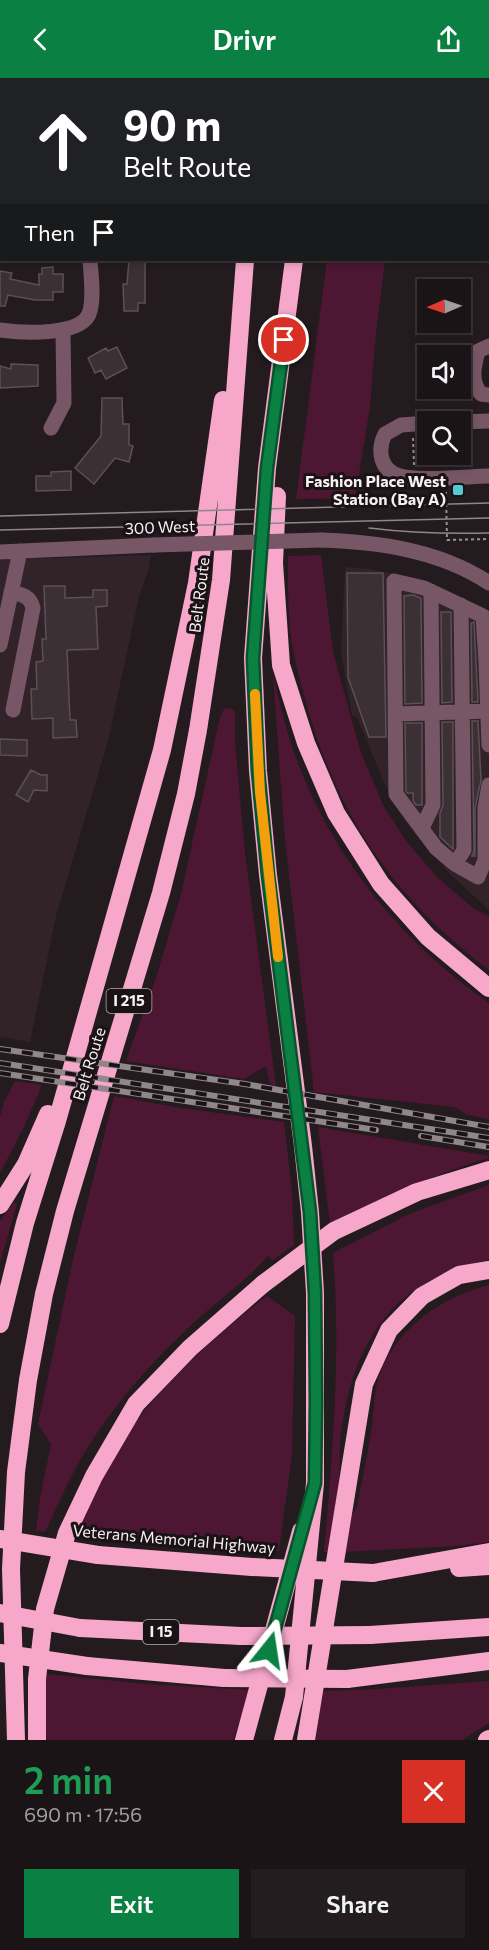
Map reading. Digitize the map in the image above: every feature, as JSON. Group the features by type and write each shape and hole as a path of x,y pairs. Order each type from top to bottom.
{"highway":[{"path":"0,1324 25,1223 57,1121 162,750 197,584 244,261"},
{"name":"Belt Route","path":"16,1740 11,1569 15,1472 27,1380 44,1294 65,1211 161,894 186,794 209,671 221,580 244,261"},
{"path":"283,1740 294,1697 315,1483 316,1350 310,1212 268,875 258,771 253,658 267,468 294,261"},
{"path":"281,360 274,563 281,665 306,743 336,813 381,884 428,937 489,988"},
{"path":"0,1205 26,1164 45,1121 98,974"},
{"path":"37,1740 37,1679 45,1609 67,1533 94,1476 136,1404 190,1348 263,1284 334,1231 417,1192 489,1170"},
{"path":"306,1740 364,1384 389,1330 422,1296 459,1275 489,1270"},
{"path":"244,1740 315,1483"},
{"name":"Veterans Memorial Highway","path":"0,1539 98,1555 252,1567 373,1573 489,1566"},
{"path":"373,1573 489,1552"},
{"name":"I 15","path":"0,1613 80,1628 241,1636 370,1635 489,1627"},
{"path":"0,1653 87,1666 224,1678 347,1679 489,1661"}],"street":[{"path":"0,330 14,332 63,330 74,328 84,322 90,312 90,261"},
{"path":"51,428 64,403 63,330"},
{"path":"489,346 478,351 473,371 476,388 481,394 489,395"},
{"path":"471,422 489,421"},
{"path":"417,424 400,425 386,434 380,451 383,462 389,470 399,476 414,478 489,476"},
{"name":"300 West","path":"0,552 154,545 358,541 407,550 441,560 489,583"},
{"path":"0,645 3,612 11,592 20,551"},
{"path":"488,796 485,860 478,877 455,864 436,848 396,794 394,581 431,591 483,616 488,662 489,745"},
{"path":"422,828 433,805 431,591"},
{"path":"11,592 25,595 31,600 33,608 13,710"},
{"path":"455,864 464,850 461,605"},
{"path":"395,714 488,711"}],"path":[{"path":"447,540 489,539"}],"shaded area":[{"path":"327,261 385,261 370,406 355,498 296,499"},
{"path":"151,555 139,596 108,741 56,916 30,1042 0,1037 0,560"},
{"path":"321,555 333,652 360,750 383,805 406,841 438,878 474,909 489,916 489,970 427,916 377,857 338,790 322,753 304,695 291,638 288,576 288,556"},
{"path":"345,567 370,569 415,578 447,590 489,613 489,910 452,876 411,829 395,806 357,717 352,716 341,652"},
{"path":"273,675 287,731 298,763 313,799 352,866 401,927 428,954 489,1003 489,1119 468,1115 454,1107 314,1092 285,840"},
{"path":"230,708 235,711 235,743 245,854 276,1086 270,1084 266,1066 244,1079 126,1061 157,975 181,894 220,717 224,709"},
{"path":"15,1081 42,1085 24,1127 0,1173 0,1117 4,1102"},
{"path":"114,1096 284,1122 292,1191 294,1245 273,1260 268,1256 193,1323 143,1374 107,1418 86,1450 45,1532 36,1531 51,1444 38,1424 72,1264"},
{"path":"318,1127 489,1156 489,1158 408,1187 330,1224"},
{"path":"489,1185 489,1260 458,1268 431,1280 408,1295 388,1314 372,1336 359,1361 343,1420 337,1497 328,1552 324,1552 333,1440 336,1365 333,1253 409,1214"},
{"path":"14,1202 17,1204 0,1263 0,1221"},
{"path":"489,1285 489,1542 343,1552 347,1521 357,1508 377,1385 385,1362 407,1331 421,1318 454,1298"},
{"path":"267,1296 295,1316 292,1454 279,1551 174,1546 70,1536 111,1456 150,1404 186,1365"},
{"path":"38,1673 145,1684 251,1690 233,1740 36,1740"},
{"path":"489,1681 489,1723 462,1740 316,1740 322,1691"}],"building":[{"path":"129,261 145,261 145,303 138,303 138,311 124,311 123,284 127,284"},
{"path":"53,267 53,274 63,274 63,292 53,292 53,300 35,300 8,295 5,306 0,306 0,271 12,273 10,279 39,285 39,274 42,274 42,268"},
{"path":"117,347 127,368 106,379 101,370 95,373 88,358 106,348 108,351"},
{"path":"11,364 38,365 38,386 0,388 0,366 11,369"},
{"path":"102,398 122,398 123,424 129,424 129,445 133,446 129,462 115,458 94,484 75,468 101,436"},
{"path":"71,471 71,490 36,491 36,476 51,476 51,472"},
{"path":"347,573 383,573 386,737 369,737 348,677"},
{"path":"44,586 65,586 65,598 93,597 93,590 107,590 107,606 96,607 98,649 67,650 70,720 76,720 77,737 53,738 53,718 32,719 31,689 37,689 36,662 43,661 42,639 46,639"},
{"path":"413,595 421,598 422,703 405,704 404,596"},
{"path":"441,612 451,612 452,702 442,703"},
{"path":"474,622 478,702 472,702 471,623"},
{"path":"472,721 478,721 481,780 475,808 475,856 472,856 474,850"},
{"path":"442,722 453,722 453,849 440,837 440,813 443,805"},
{"path":"405,723 422,723 422,805 416,805 413,801 413,793 406,791"},
{"path":"0,739 27,740 27,756 0,755"},
{"path":"31,770 47,775 47,791 34,790 28,802 16,795"}],"tram line":[{"path":"0,516 489,503"},
{"path":"0,530 489,518"},
{"path":"369,528 429,533 489,533"}],"railway":[{"path":"0,1049 245,1084 489,1127"},
{"path":"0,1063 489,1138"},
{"path":"0,1073 376,1130"},
{"path":"421,1136 489,1147"}],"slow traffic":[{"path":"255,694 258,771 278,957"}],"place":[{"name":"Fashion Place West Station (Bay A)","path":"458,490"}],"route":[{"path":"269,1650 315,1483 316,1402 315,1293 310,1212 268,875 258,771 253,658 267,468 284,340"}]}
